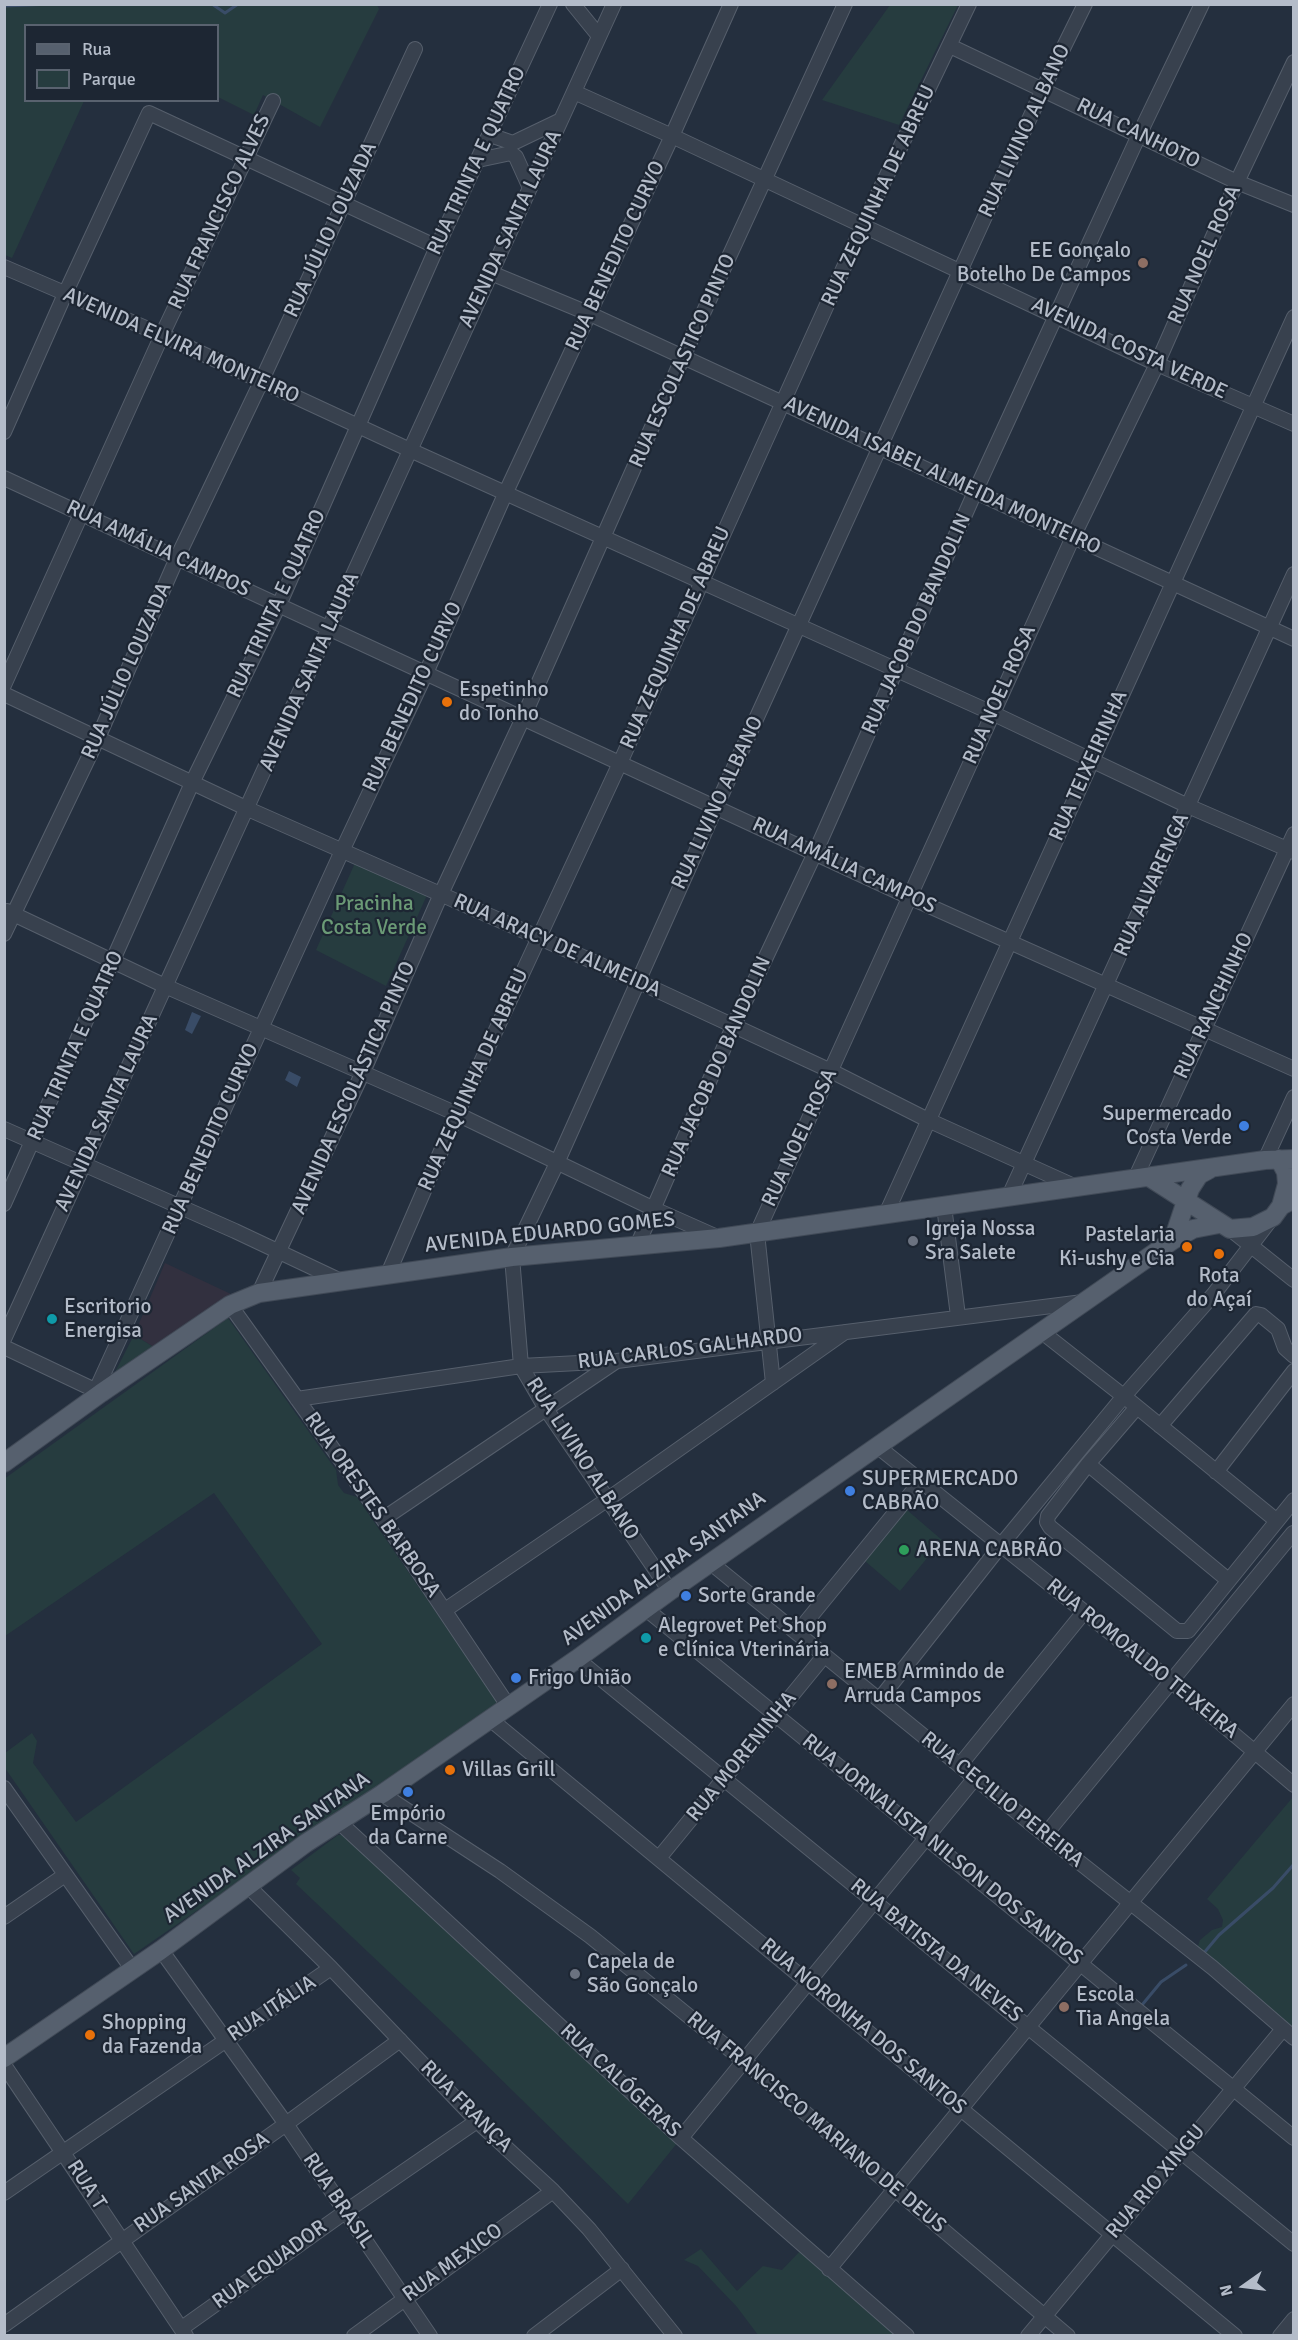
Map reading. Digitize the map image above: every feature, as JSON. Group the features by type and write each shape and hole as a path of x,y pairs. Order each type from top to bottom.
{"main road":[{"name":"AVENIDA EDUARDO GOMES","path":"4,1463 99,1392 230,1305 259,1293 512,1257 719,1238 1279,1159"},
{"path":"1279,1159 1286,1172 1287,1184 1283,1207"},
{"path":"1173,1240 1190,1189 1199,1175 1212,1168"},
{"path":"1142,1178 1187,1202 1224,1226"},
{"name":"AVENIDA ALZIRA SANTANA","path":"4,2058 161,1950 338,1821 382,1794 577,1659 670,1591 1173,1240 1193,1229 1224,1226 1253,1227 1283,1207"}],"street":[{"name":"RUA TRINTA E QUATRO","path":"4,1204 192,783 279,605 437,247 550,4"},
{"path":"573,4 599,36"},
{"name":"AVENIDA SANTA LAURA","path":"4,1338 248,809 614,4"},
{"name":"RUA BENEDITO CURVO","path":"99,1392 180,1207 342,851 426,673 506,492 731,4"},
{"name":"RUA ESCOLASTICO PINTO","path":"523,718 683,357 845,4"},
{"name":"RUA ZEQUINHA DE ABREU","path":"388,1274 457,1114 620,763 863,225 969,4"},
{"name":"RUA LIVINO ALBANO","path":"670,1591 546,1409 521,1366 512,1257 557,1163 637,981 1043,89 1085,4"},
{"name":"RUA JACOB DO BANDOLIN","path":"637,1246 975,492 1139,135 1202,4"},
{"name":"RUA CANHOTO","path":"950,46 1236,182 1293,205"},
{"name":"RUA JÚLIO LOUZADA","path":"4,934 9,912 98,738 177,558 416,49"},
{"name":"RUA NOEL ROSA","path":"773,1383 757,1233 1072,537 1157,364 1236,182 1293,62"},
{"name":"AVENIDA COSTA VERDE","path":"574,92 1157,364 1293,424"},
{"name":"RUA FRANCISCO ALVES","path":"4,685 162,335 273,101"},
{"path":"4,432 149,113 437,247"},
{"path":"478,160 512,148 561,120"},
{"path":"490,135 512,148 530,188"},
{"name":"AVENIDA ELVIRA MONTEIRO","path":"4,267 162,335 358,425"},
{"name":"AVENIDA ISABEL ALMEIDA MONTEIRO","path":"491,273 590,314 1293,639"},
{"name":"RUA TEIXEIRINHA","path":"886,1214 1293,317"},
{"path":"358,425 897,669 1188,806 1290,851"},
{"name":"RUA AMÁLIA CAMPOS","path":"4,478 909,897 1011,940 1293,1069"},
{"name":"RUA ALVARENGA","path":"1009,1196 1293,574"},
{"name":"RUA ARACY DE ALMEIDA","path":"4,694 248,809 637,981 831,1071 928,1120 1076,1187"},
{"name":"AVENIDA ESCOLÁSTICA PINTO","path":"259,1293 363,1072 441,894 523,718"},
{"name":"RUA RANCHINHO","path":"1142,1178 1204,1029 1290,851 1293,834"},
{"path":"9,912 165,986 457,1114 719,1238"},
{"path":"1279,1159 1275,1138 1293,1097"},
{"path":"4,1129 341,1281"},
{"path":"944,1206 958,1316"},
{"path":"879,1700 1002,1544 1124,1396 1213,1295 1283,1207"},
{"path":"1224,1226 1293,1280"},
{"name":"RUA CARLOS GALHARDO","path":"297,1399 521,1366 616,1361 1083,1302"},
{"name":"RUA ORESTES BARBOSA","path":"230,1305 383,1519 508,1707"},
{"path":"1160,1426 1251,1317 1256,1314 1261,1315 1278,1329 1285,1347 1293,1356"},
{"path":"445,1610 608,1499 846,1331"},
{"path":"1042,1332 1277,1521"},
{"path":"4,1347 99,1392"},
{"path":"383,1519 616,1361"},
{"path":"1216,1472 1293,1371"},
{"path":"1137,1407 1088,1464 1048,1516 1047,1522 1050,1527 1177,1631 1188,1631 1293,1500"},
{"name":"RUA ROMOALDO TEIXEIRA","path":"877,1446 1172,1682 1293,1785"},
{"path":"1088,1464 1228,1580"},
{"path":"797,1633 921,1481"},
{"path":"1045,1835 1293,1533"},
{"name":"RUA CECILIO PEREIRA","path":"711,1563 1045,1835 1213,1968 1288,2034"},
{"name":"RUA JORNALISTA NILSON DOS SANTOS","path":"646,1609 1293,2138"},
{"path":"960,1765 1084,1612"},
{"name":"RUA MORENINHA","path":"659,1858 824,1656"},
{"name":"RUA BATISTA DA NEVES","path":"577,1659 1293,2244"},
{"path":"829,2269 1256,1752 1293,1704"},
{"name":"RUA NORONHA DOS SANTOS","path":"490,1719 1235,2336"},
{"path":"681,2138 975,1778"},
{"path":"5,1789 132,1970"},
{"name":"RUA FRANCISCO MARIANO DE DEUS","path":"382,1794 500,1871 590,1936 744,2061 1068,2336"},
{"name":"RUA CALÓGERAS","path":"338,1821 681,2138 907,2336"},
{"path":"4,1917 65,1875"},
{"name":"RUA FRANÇA","path":"249,1887 331,1968 477,2121 553,2191 589,2229 675,2336"},
{"name":"RUA BRASIL","path":"161,1950 286,2124 430,2336"},
{"name":"RUA ITÁLIA","path":"4,2193 331,1968"},
{"name":"RUA RIO XINGU","path":"1028,2336 1234,2090 1288,2034"},
{"name":"RUA SANTA ROSA","path":"4,2325 400,2040"},
{"name":"RUA T","path":"4,2065 184,2332"},
{"name":"RUA EQUADOR","path":"184,2332 345,2212 477,2121"},
{"name":"RUA MEXICO","path":"354,2336 553,2191"},
{"path":"534,2336 622,2269"},
{"path":"1280,2336 1293,2319"}],"shaded area":[{"path":"165,1263 233,1295 157,1349 134,1335"}],"green space":[{"path":"5,5 377,5 379,9 320,127 263,95 254,115 219,98 219,24 24,24 24,102 84,102 12,258 5,255"},
{"path":"890,5 958,5 899,125 822,100"},
{"name":"Pracinha Costa Verde","path":"355,863 427,895 386,986 316,950"},
{"path":"228,1318 336,1470 338,1485 344,1493 357,1497 498,1703 134,1954 5,1768 5,1753 32,1733 37,1741 33,1763 76,1822 322,1644 214,1493 5,1636 4,1479"},
{"path":"134,1335 157,1349 109,1384"},
{"name":"ARENA CABRÃO","path":"907,1510 942,1540 900,1591 865,1561"},
{"path":"1293,1797 1293,2030 1198,1946 1200,1940 1212,1930 1222,1927 1223,1920 1218,1909 1207,1899"},
{"path":"338,1835 342,1835 371,1859 678,2142 628,2204 461,2040 296,1884 300,1878 291,1870"},
{"path":"701,2249 737,2291 763,2266 782,2270 802,2249 898,2335 758,2335 737,2307 698,2266 684,2260"}],"water":[{"path":"192,1012 201,1016 192,1034 185,1030"},
{"path":"289,1071 301,1077 297,1087 285,1080"}],"waterway":[{"path":"4,6 52,4"},
{"path":"212,4 225,13 238,4"},
{"path":"1203,1954 1219,1935 1273,1888 1294,1864"},
{"path":"1142,2005 1161,1982 1186,1965"}],"place":[{"name":"EE Gonçalo Botelho De Campos","path":"1143,263"},
{"name":"Espetinho do Tonho","path":"447,702"},
{"name":"Supermercado Costa Verde","path":"1244,1126"},
{"name":"Igreja Nossa Sra Salete","path":"913,1241"},
{"name":"Pastelaria Ki-ushy e Cia","path":"1187,1247"},
{"name":"Rota do Açaí","path":"1219,1254"},
{"name":"Escritorio Energisa","path":"52,1319"},
{"name":"SUPERMERCADO CABRÃO","path":"850,1491"},
{"name":"ARENA CABRÃO","path":"904,1550"},
{"name":"Sorte Grande","path":"686,1596"},
{"name":"Alegrovet Pet Shop e Clínica Vterinária","path":"646,1638"},
{"name":"Frigo União","path":"516,1678"},
{"name":"EMEB Armindo de Arruda Campos","path":"832,1684"},
{"name":"Villas Grill","path":"450,1770"},
{"name":"Empório da Carne","path":"408,1792"},
{"name":"Capela de São Gonçalo","path":"575,1974"},
{"name":"Escola Tia Angela","path":"1064,2007"},
{"name":"Shopping da Fazenda","path":"90,2035"}]}
